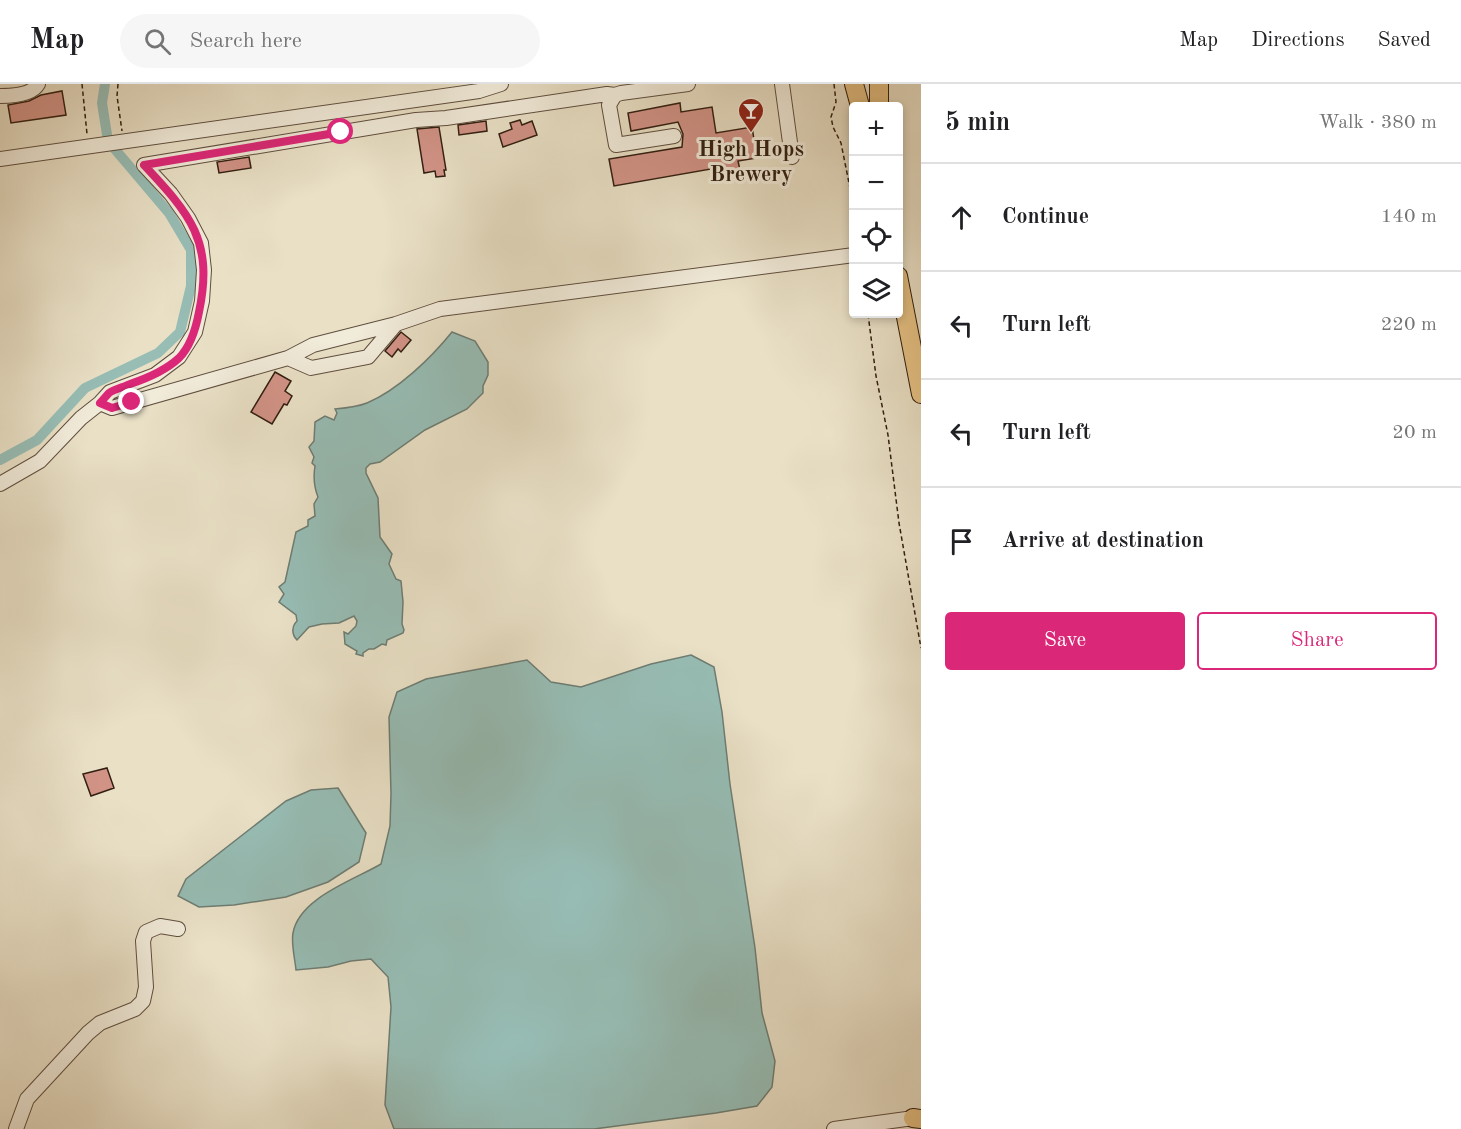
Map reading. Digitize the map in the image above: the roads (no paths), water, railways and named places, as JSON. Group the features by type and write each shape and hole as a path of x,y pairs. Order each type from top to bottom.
{"main road":[{"path":"854,84 859,102"},
{"path":"879,84 879,102"},
{"path":"903,302 921,394"}],"street":[{"path":"0,96 31,92 38,84"},
{"path":"0,159 479,91 501,84"},
{"path":"0,484 40,461 81,418 110,392 155,375 179,357 195,332 202,301 204,270 201,243 188,218 171,194 144,165 416,120 446,118 607,94 615,95 650,87 688,84"},
{"path":"782,84 792,157"},
{"path":"615,95 609,105 616,145 674,136"},
{"path":"443,96 446,118"},
{"path":"100,403 112,408 288,358 313,345 396,324 440,309 849,256"},
{"path":"288,358 311,368 368,357 396,324"},
{"path":"16,1129 27,1098 88,1033 100,1023 135,1009 143,1000 146,987 143,941 146,932 160,926 178,929"},
{"path":"834,1129 918,1118"}],"water":[{"path":"452,332 475,341 488,362 488,375 483,386 483,393 467,409 425,430 380,462 370,464 366,468 366,473 378,498 380,537 392,554 389,564 396,579 401,581 403,633 387,640 386,645 382,644 369,649 363,653 363,656 356,654 357,651 345,644 344,632 348,634 356,626 357,621 354,616 339,623 309,627 297,640 293,630 297,621 296,615 279,602 284,594 279,587 285,582 296,532 308,526 308,520 315,516 314,504 318,497 314,482 315,466 312,463 314,457 309,447 314,441 315,422 325,416 334,420 337,413 335,409 363,404 390,390 424,362"},
{"path":"691,655 714,667 755,948 762,1013 775,1061 772,1087 757,1106 594,1129 394,1129 385,1105 391,1007 388,977 371,959 296,970 293,933 297,921 316,900 381,864 390,826 389,717 397,692 426,679 527,660 551,682 581,687 651,664"},
{"path":"338,788 366,833 359,862 328,882 286,897 234,905 199,907 178,896 186,879 286,801 311,790"}],"waterway":[{"path":"0,460 37,440 85,388 158,353 180,332 191,286 191,250 169,213 108,141 102,103 105,84"}],"place":[{"name":"High Hops Brewery","path":"751,134"}]}
